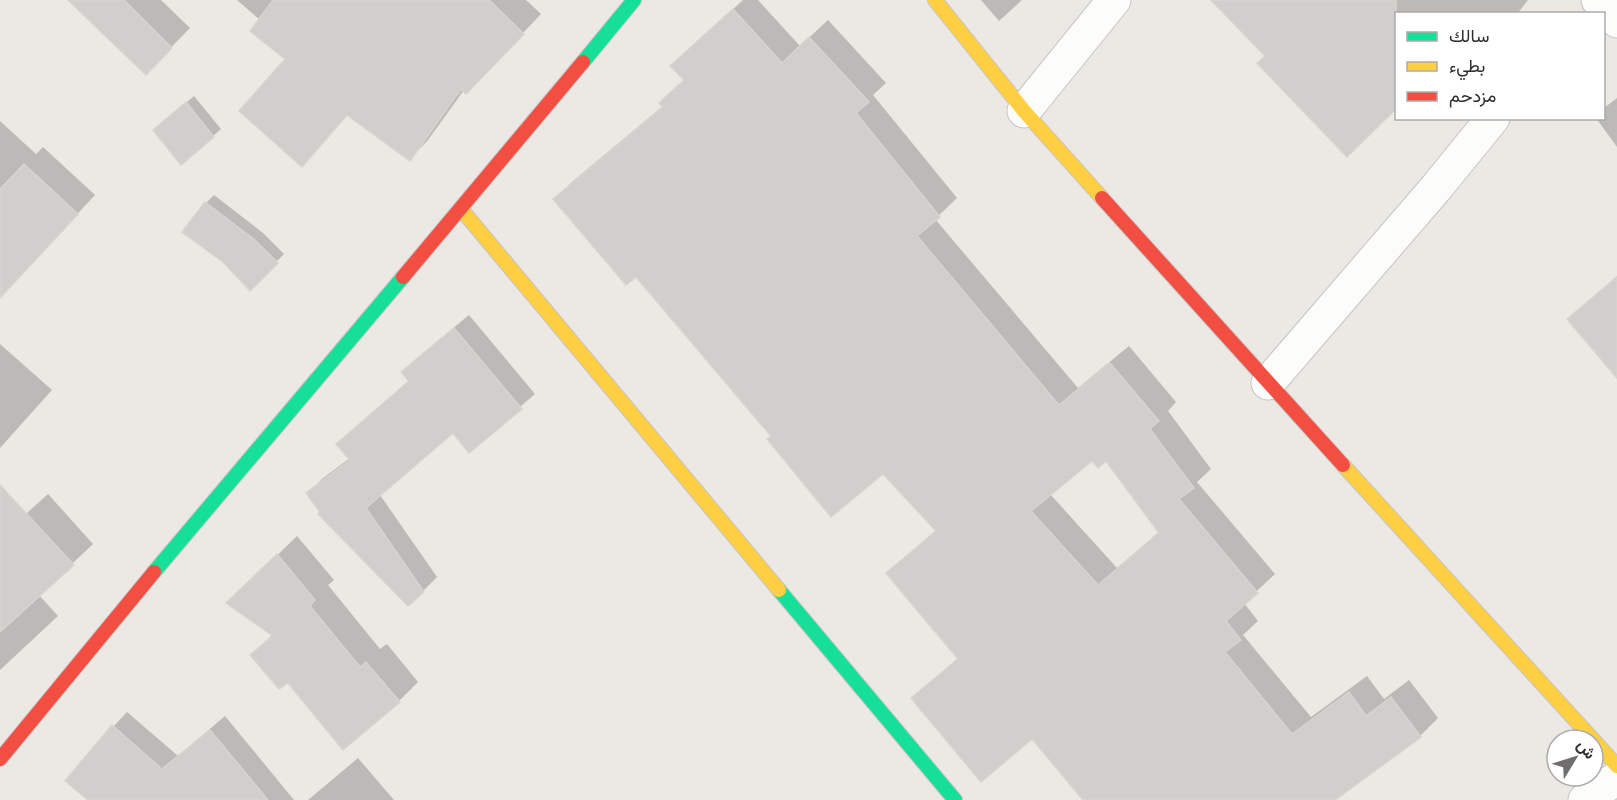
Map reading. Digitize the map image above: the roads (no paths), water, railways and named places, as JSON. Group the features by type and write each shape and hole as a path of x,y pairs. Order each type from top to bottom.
{"street":[{"path":"0,759 217,495 461,209 634,0"},
{"path":"935,0 1024,111 1617,766"},
{"path":"1024,111 1114,0"},
{"path":"1580,12 1589,0"},
{"path":"1598,0 1617,21"},
{"path":"1268,383 1436,188 1491,120"},
{"path":"461,209 955,800"},
{"path":"1585,800 1617,778"}]}
